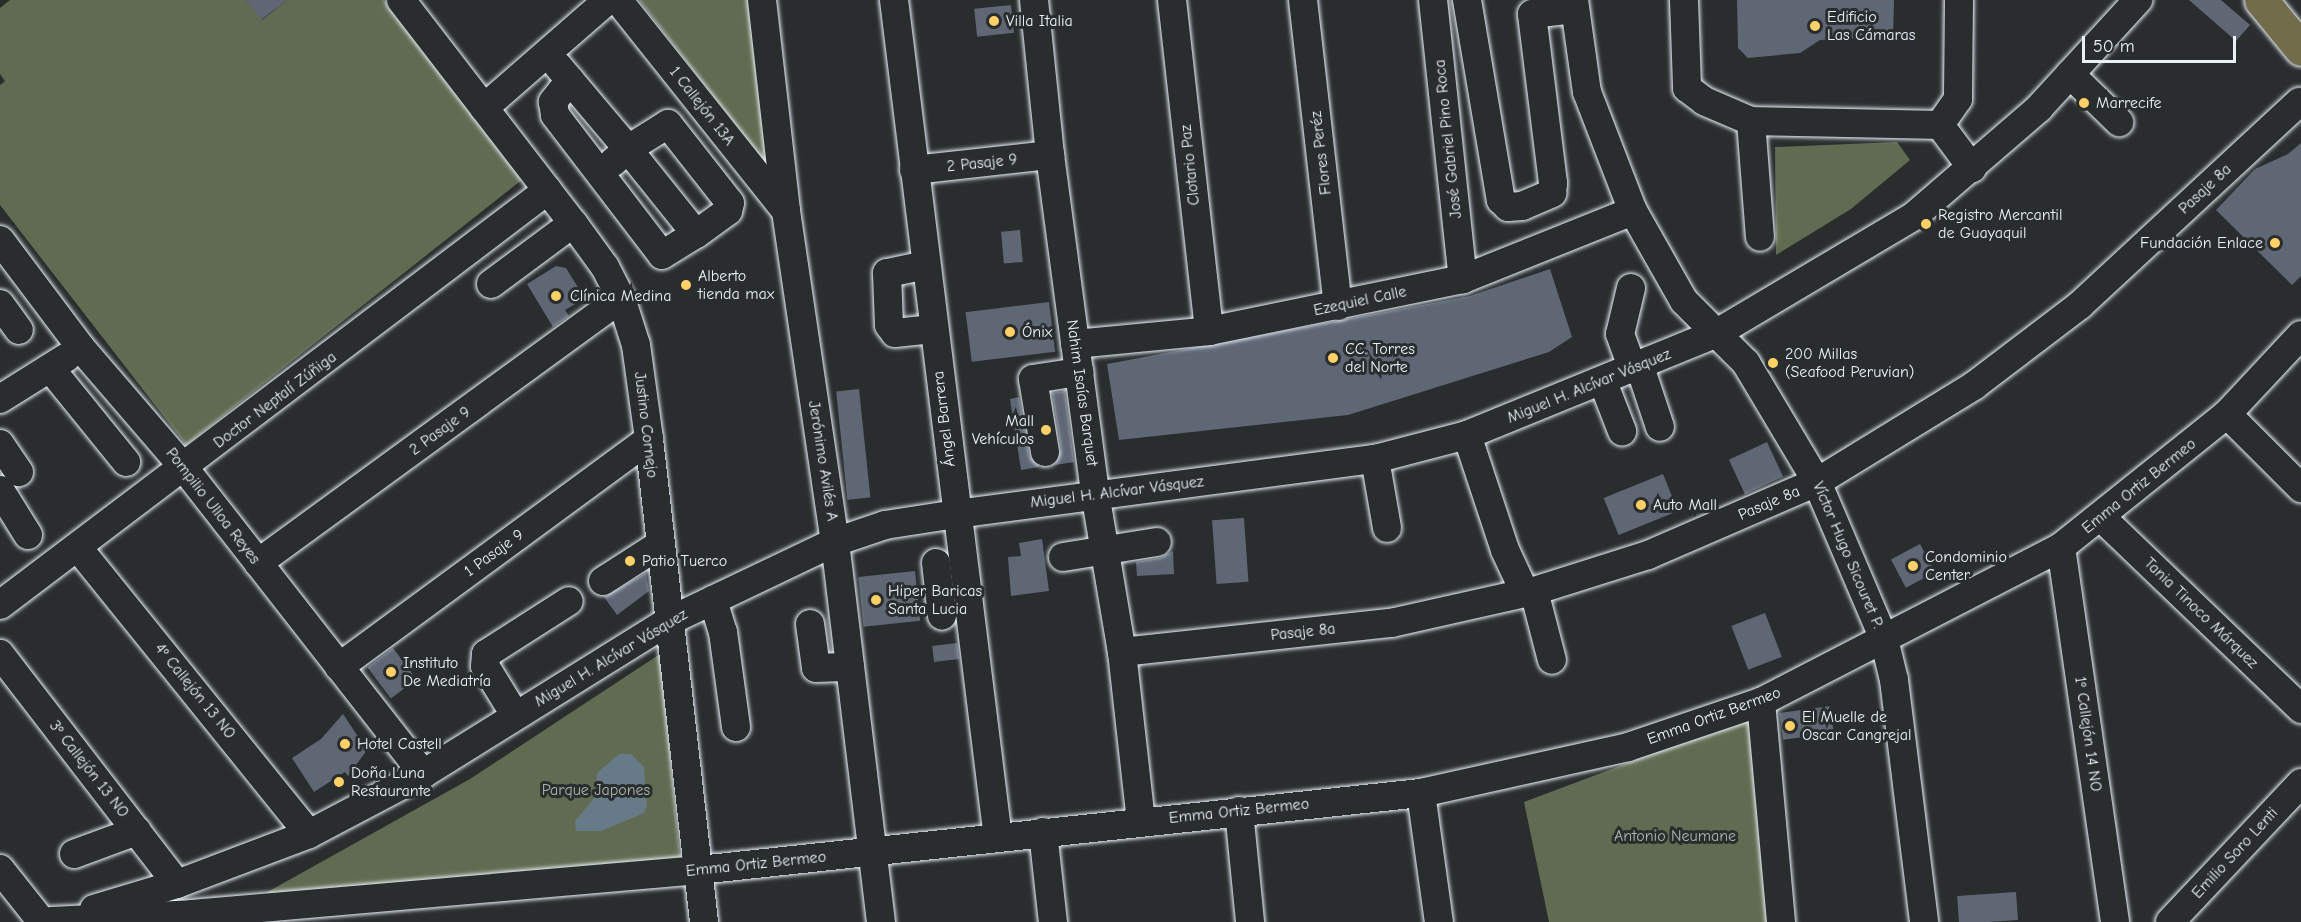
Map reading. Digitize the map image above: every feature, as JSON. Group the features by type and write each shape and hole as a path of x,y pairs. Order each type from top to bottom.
{"main road":[{"path":"2261,0 2301,49"},
{"path":"2276,0 2301,21"}],"street":[{"path":"484,108 608,0"},
{"name":"1 Callejón 13A","path":"618,0 786,212"},
{"name":"Jerónimo Avilés A","path":"762,0 786,212 836,542 881,922"},
{"name":"Ángel Barrera","path":"894,0 956,514 946,570 998,838"},
{"name":"Nahim Isaías Barquet","path":"1034,0 1050,155 1095,493 1122,652 1141,821"},
{"name":"Clotario Paz","path":"1172,0 1209,331"},
{"name":"Flores Peréz","path":"1303,0 1338,306"},
{"name":"José Gabriel Pino Roca","path":"1433,0 1463,279"},
{"path":"1467,0 1501,200 1508,207 1522,206 1552,193 1553,183 1531,7 1574,4"},
{"path":"1684,0 1687,88 1694,95 1751,121 1940,125"},
{"path":"1940,125 1958,99 1959,0"},
{"name":"Miguel H. Alcívar Vásquez","path":"49,922 177,884 309,834 423,774 667,622 836,542 885,525 956,514 1095,493 1375,459 1467,435 1603,382 1717,333 1914,216 1972,168 2070,74 2138,0"},
{"name":"Justino Cornejo","path":"407,2 605,267 621,298 636,345 649,440 667,622 704,922"},
{"name":"Víctor Hugo Sicouret P.","path":"1574,4 1587,92 1634,211 1684,301 1746,363 1817,482 1884,639 1894,680 1924,922"},
{"path":"548,53 696,234"},
{"path":"2070,74 2119,122"},
{"path":"570,80 553,102 552,109 599,173 662,255 728,211 730,202 668,124 628,149 599,173"},
{"name":"Pasaje 8a","path":"1122,652 1391,623 1530,592 1648,555 1817,482 1975,385 2080,304 2299,102"},
{"path":"1751,121 1760,237"},
{"path":"1940,125 1972,168"},
{"name":"2 Pasaje 9","path":"914,170 1050,155"},
{"name":"Doctor Neptalí Zúñiga","path":"0,605 185,469 549,190"},
{"name":"Ezequiel Calle","path":"1075,344 1209,331 1463,279 1634,211"},
{"path":"491,284 573,223"},
{"name":"Pompilio Ulloa Reyes","path":"0,241 81,348 185,469 423,774"},
{"path":"926,265 887,273 889,325 895,333 933,329"},
{"path":"1631,288 1620,334 1660,427"},
{"name":"2 Pasaje 9","path":"258,563 621,298"},
{"path":"0,304 19,330"},
{"name":"Emma Ortiz Bermeo","path":"49,922 192,914 699,870 1141,821 1421,793 1628,747 1761,702 2061,547 2102,518 2227,414 2301,335"},
{"path":"0,399 81,348"},
{"path":"50,368 126,462"},
{"path":"1045,452 1033,379 1079,372"},
{"path":"1603,382 1622,431"},
{"path":"2227,414 2301,488"},
{"path":"1467,435 1504,550 1530,592 1552,660"},
{"name":"1 Pasaje 9","path":"339,667 649,440"},
{"path":"0,444 9,481 28,535"},
{"path":"1375,459 1387,528"},
{"name":"Tania Tinoco Márquez","path":"2102,518 2301,709"},
{"path":"1063,557 1156,542"},
{"path":"603,581 659,545"},
{"name":"1º Callejón 14 NO","path":"2061,547 2115,922"},
{"name":"4º Callejón 13 NO","path":"79,549 309,834"},
{"path":"942,616 946,570"},
{"path":"713,600 723,632 736,727"},
{"path":"515,715 485,666 486,654 569,601"},
{"path":"810,624 816,668 850,667"},
{"name":"3º Callejón 13 NO","path":"0,654 177,884"},
{"path":"1761,702 1781,922"},
{"name":"Emilio Soro Lenti","path":"2169,922 2301,783"},
{"path":"1421,793 1439,922"},
{"path":"1239,811 1250,922"},
{"path":"74,854 137,831"},
{"path":"1043,832 1053,922"},
{"path":"0,869 42,922"}],"green space":[{"path":"10,0 246,0 262,20 287,0 384,0 523,179 186,445 0,205 0,85 5,81 0,74 0,8"},
{"path":"639,0 755,0 775,176"},
{"path":"1897,142 1910,160 1851,209 1776,255 1775,147"},
{"name":"Parque Japones","path":"660,654 680,858 239,908 470,779"},
{"name":"Antonio Neumane","path":"1750,717 1768,922 1549,922 1524,802"}],"water":[{"path":"619,754 631,754 644,767 647,805 644,813 601,831 576,831 575,821 595,797 597,773"}],"building":[{"path":"246,0 287,0 261,20"},
{"name":"Edificio Las Cámaras","path":"1737,0 1894,0 1893,37 1820,40 1800,53 1748,58 1738,48"},
{"path":"2189,0 2221,0 2250,25 2236,41"},
{"name":"Villa Italia","path":"1011,5 1014,33 977,37 974,9"},
{"name":"Fundación Enlace","path":"2301,143 2301,276 2292,285 2216,210 2255,169 2288,154"},
{"path":"1020,230 1023,262 1004,264 1001,232"},
{"name":"Clínica Medina","path":"556,266 566,268 582,294 575,298 577,303 565,310 569,316 553,327 527,284"},
{"name":"CC. Torres del Norte","path":"1550,269 1572,337 1549,352 1348,415 1119,440 1107,364 1470,296"},
{"name":"Ónix","path":"1049,302 1055,352 972,362 966,312"},
{"path":"859,389 870,497 848,500 836,391"},
{"path":"1065,391 1074,462 1055,465 1061,449 1052,393"},
{"path":"1019,397 1029,455 1039,467 1021,470 1010,399"},
{"path":"1767,442 1783,476 1745,494 1729,460"},
{"name":"Auto Mall","path":"1663,474 1678,511 1619,535 1604,498"},
{"path":"1244,518 1248,582 1217,584 1212,520"},
{"path":"1042,539 1049,591 1011,596 1008,557 1021,556 1019,543"},
{"name":"Condominio Center","path":"1920,544 1935,572 1906,588 1891,559"},
{"path":"1173,551 1174,574 1137,576 1136,562 1160,558"},
{"path":"915,571 920,621 864,627 858,577"},
{"path":"646,573 649,591 617,615 604,597"},
{"path":"1765,613 1782,657 1748,670 1731,626"},
{"path":"957,643 959,659 934,662 932,646"},
{"name":"Instituto De Mediatría","path":"393,648 416,679 391,698 367,667"},
{"path":"1830,706 1834,733 1783,740 1779,713"},
{"path":"343,714 367,750 348,776 345,772 314,792 292,758 321,739"},
{"path":"2016,892 2018,920 1959,922 1957,896"}],"place":[{"name":"Villa Italia","path":"994,21"},
{"name":"Edificio Las Cámaras","path":"1815,26"},
{"name":"Marrecife","path":"2084,103"},
{"name":"Registro Mercantil de Guayaquil","path":"1926,224"},
{"name":"Fundación Enlace","path":"2275,243"},
{"name":"Alberto tienda max","path":"686,285"},
{"name":"Clínica Medina","path":"556,296"},
{"name":"Ónix","path":"1010,332"},
{"name":"CC. Torres del Norte","path":"1333,358"},
{"name":"200 Millas (Seafood Peruvian)","path":"1773,363"},
{"name":"Mall Vehículos","path":"1046,430"},
{"name":"Auto Mall","path":"1641,505"},
{"name":"Patio Tuerco","path":"630,561"},
{"name":"Condominio Center","path":"1913,566"},
{"name":"Hiper Baricas Santa Lucia","path":"876,600"},
{"name":"Instituto De Mediatría","path":"391,672"},
{"name":"El Muelle de Oscar Cangrejal","path":"1790,726"},
{"name":"Hotel Castell","path":"345,744"},
{"name":"Doña Luna Restaurante","path":"339,782"}]}
